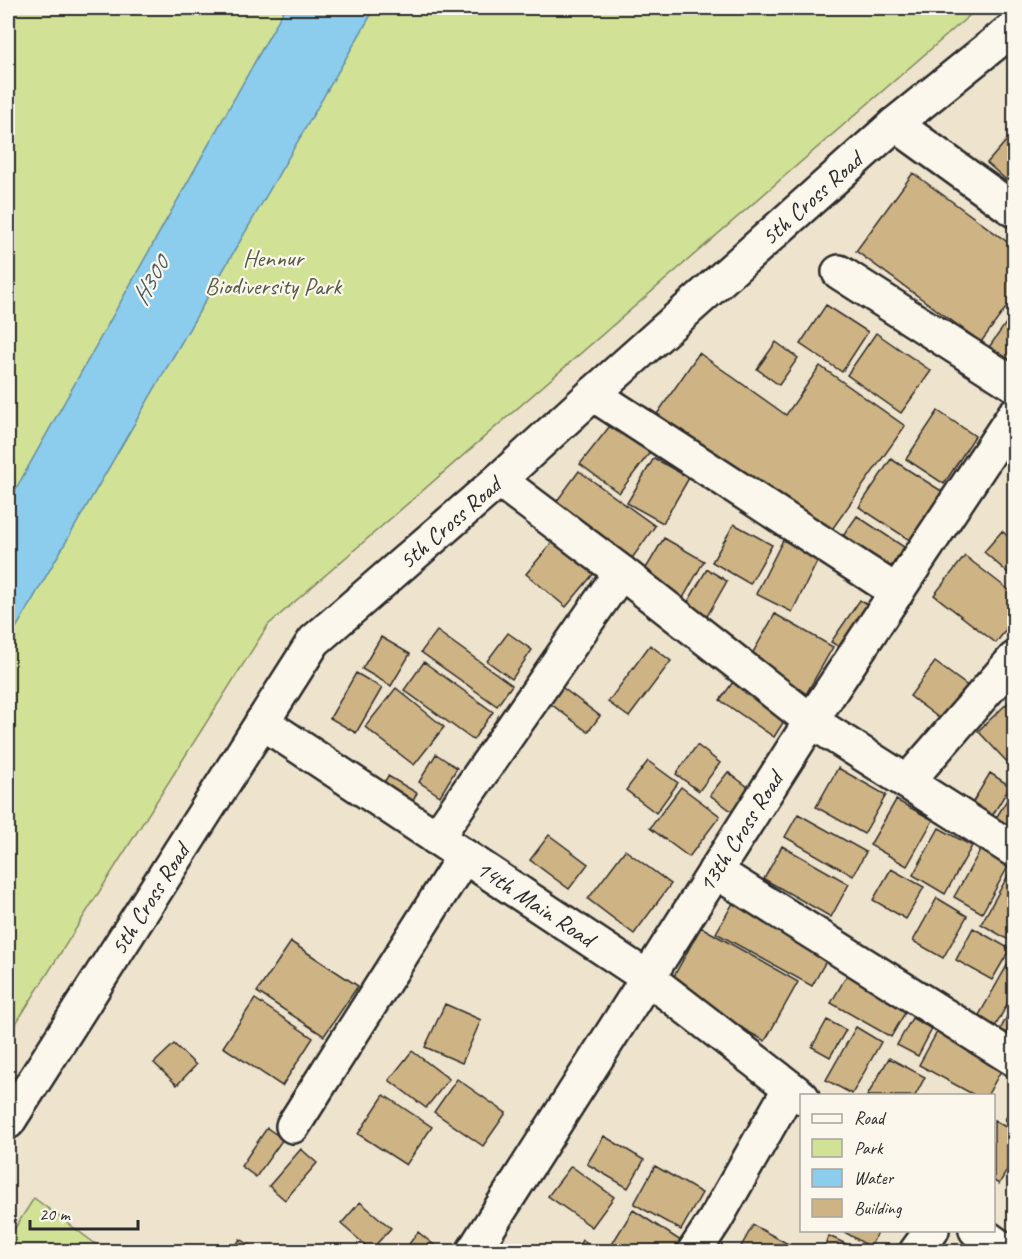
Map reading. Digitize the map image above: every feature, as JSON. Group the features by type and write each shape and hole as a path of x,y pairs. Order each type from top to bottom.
{"street":[{"name":"5th Cross Road","path":"8,1122 314,641 499,480 896,124 1014,28"},
{"path":"896,124 1014,210"},
{"path":"838,272 1014,384"},
{"path":"593,394 897,592"},
{"name":"13th Cross Road","path":"473,1251 811,721 1014,415"},
{"path":"499,480 811,721 1014,850"},
{"path":"436,838 621,572"},
{"path":"908,781 1014,659"},
{"name":"14th Main Road","path":"262,722 648,978 796,1093"},
{"path":"293,1126 464,856"},
{"path":"714,871 1014,1059"},
{"path":"694,1251 796,1093"},
{"path":"916,1251 930,1232"},
{"path":"979,1232 1006,1251"}],"green space":[{"name":"Hennur Biodiversity Park","path":"8,8 978,8 268,625 8,1036"},
{"path":"34,1198 105,1251 8,1251 8,1239"}],"water":[{"name":"H300","path":"285,8 375,8 8,642 8,503"}],"building":[{"path":"1014,132 1014,181 1012,185 987,163"},
{"path":"913,173 1014,247 1014,297 981,342 856,251"},
{"path":"826,305 868,332 842,372 800,344"},
{"path":"1014,312 1014,365 989,347"},
{"path":"876,333 931,371 901,413 847,375"},
{"path":"776,342 798,358 779,385 757,369"},
{"path":"699,353 786,415 820,366 905,426 828,535 657,414"},
{"path":"938,411 975,436 944,484 906,459"},
{"path":"613,422 651,451 619,493 580,464"},
{"path":"654,458 689,478 663,523 627,503"},
{"path":"891,459 943,492 911,541 859,507"},
{"path":"579,471 655,526 628,564 551,509"},
{"path":"857,516 904,547 888,571 841,539"},
{"path":"734,524 772,545 750,584 712,562"},
{"path":"1002,531 1014,542 1014,578 984,552"},
{"path":"560,533 600,566 566,607 526,574"},
{"path":"664,538 704,561 683,598 642,575"},
{"path":"783,540 819,558 792,612 756,594"},
{"path":"965,556 1014,594 1014,619 996,643 934,595"},
{"path":"707,569 727,581 706,618 685,607"},
{"path":"860,600 872,608 844,650 831,642"},
{"path":"775,614 833,647 806,694 748,661"},
{"path":"437,631 512,685 497,706 421,652"},
{"path":"508,633 532,650 512,679 487,661"},
{"path":"381,637 410,654 391,686 362,669"},
{"path":"650,645 671,661 629,717 608,702"},
{"path":"424,662 493,712 473,740 404,690"},
{"path":"935,662 969,687 943,721 910,696"},
{"path":"356,673 382,688 356,733 330,718"},
{"path":"551,679 600,716 588,732 539,695"},
{"path":"733,682 786,718 774,737 720,700"},
{"path":"396,688 444,727 414,765 365,727"},
{"path":"1014,697 1014,761 1010,765 978,731"},
{"path":"697,745 720,763 699,791 676,774"},
{"path":"436,754 457,768 440,796 419,782"},
{"path":"648,761 678,783 656,813 626,790"},
{"path":"838,768 886,795 864,834 816,807"},
{"path":"728,772 756,793 738,816 710,795"},
{"path":"990,773 1010,786 991,818 971,805"},
{"path":"388,776 417,793 410,806 380,789"},
{"path":"681,787 720,816 689,857 650,828"},
{"path":"1014,788 1014,830 996,818"},
{"path":"896,800 933,820 907,866 870,845"},
{"path":"798,814 866,852 853,876 785,837"},
{"path":"939,828 972,846 945,894 913,875"},
{"path":"549,835 588,864 569,889 530,860"},
{"path":"782,846 849,884 831,917 764,879"},
{"path":"981,849 1009,865 982,913 954,897"},
{"path":"625,850 671,884 634,934 588,899"},
{"path":"1014,865 1014,943 981,924"},
{"path":"891,869 924,887 906,919 873,900"},
{"path":"736,898 831,952 812,986 716,933"},
{"path":"937,898 967,916 943,958 913,941"},
{"path":"701,927 798,982 765,1041 668,987"},
{"path":"973,928 1010,949 992,980 956,960"},
{"path":"291,942 358,986 324,1036 257,992"},
{"path":"1013,955 1014,991 995,1027 978,1017"},
{"path":"850,970 910,1004 891,1037 831,1003"},
{"path":"255,999 313,1038 282,1086 223,1047"},
{"path":"1014,1003 1014,1040 999,1032"},
{"path":"445,1004 481,1020 462,1063 425,1047"},
{"path":"912,1018 932,1029 918,1056 897,1045"},
{"path":"827,1020 846,1030 830,1057 812,1047"},
{"path":"942,1023 1008,1058 988,1094 972,1094 919,1065"},
{"path":"856,1027 881,1042 852,1094 826,1080"},
{"path":"174,1044 196,1065 177,1085 154,1063"},
{"path":"412,1051 449,1079 426,1108 389,1080"},
{"path":"889,1058 925,1077 916,1094 868,1094"},
{"path":"457,1079 506,1113 483,1146 434,1112"},
{"path":"384,1095 432,1127 406,1165 358,1134"},
{"path":"1014,1102 1014,1125 1005,1120"},
{"path":"995,1121 1014,1132 1014,1158 999,1184 995,1182"},
{"path":"267,1128 283,1139 256,1177 241,1166"},
{"path":"604,1136 644,1160 628,1188 587,1164"},
{"path":"301,1149 317,1163 285,1200 269,1186"},
{"path":"571,1166 614,1197 592,1227 548,1196"},
{"path":"655,1166 702,1193 681,1230 634,1204"},
{"path":"360,1202 391,1228 371,1250 341,1224"},
{"path":"633,1210 681,1241 674,1252 623,1252 612,1244"},
{"path":"753,1225 803,1252 738,1252"},
{"path":"418,1232 443,1252 403,1252"},
{"path":"844,1232 878,1232 870,1247"},
{"path":"829,1236 863,1252 822,1252"},
{"path":"240,1239 261,1252 232,1252"},
{"path":"582,1240 599,1252 575,1252"}]}
